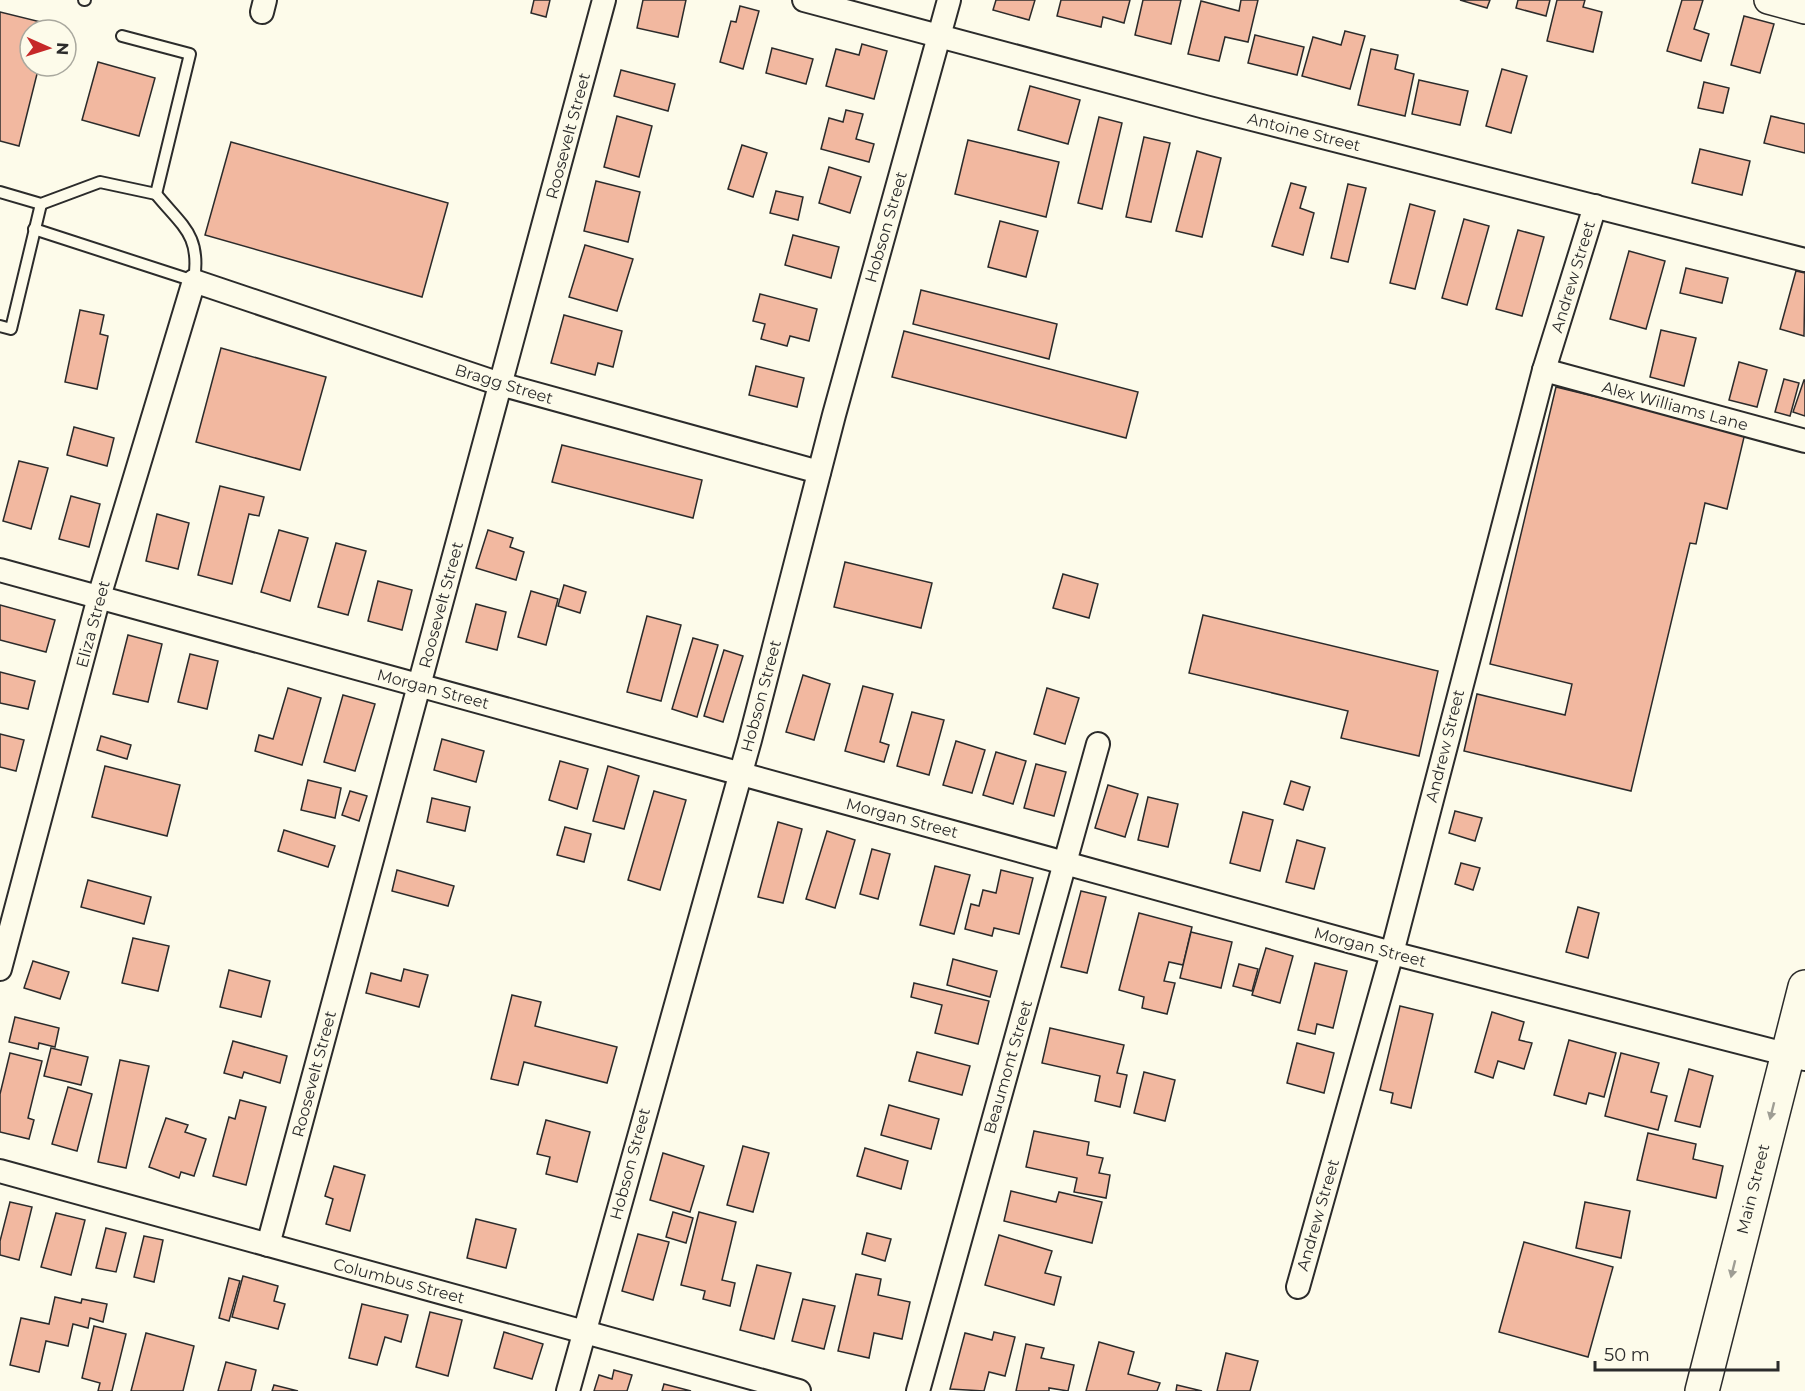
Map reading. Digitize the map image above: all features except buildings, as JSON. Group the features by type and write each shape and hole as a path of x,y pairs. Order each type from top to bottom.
{"main road":[{"name":"Main Street","path":"1702,1391 1796,1056 1805,987"}],"street":[{"name":"Roosevelt Street","path":"267,1245 604,0"},
{"name":"Antoine Street","path":"804,0 1805,260"},
{"name":"Hobson Street","path":"568,1391 741,774 819,472 949,0"},
{"path":"1768,0 1805,10"},
{"name":"Andrew Street","path":"1298,1287 1392,953 1544,370 1595,206"},
{"name":"Bragg Street","path":"194,281 500,384 819,472"},
{"name":"Eliza Street","path":"0,969 99,597 194,281"},
{"name":"Alex Williams Lane","path":"1544,370 1805,441"},
{"name":"Morgan Street","path":"0,570 1392,953 1796,1056"},
{"name":"Beaumont Street","path":"918,1391 1098,744"},
{"name":"Columbus Street","path":"0,1171 799,1391"}],"lane":[{"path":"122,36 190,54 156,194"},
{"path":"0,192 41,204 100,182 156,194 194,240 196,265 194,281 34,229"},
{"path":"0,326 10,329 41,204"}]}
